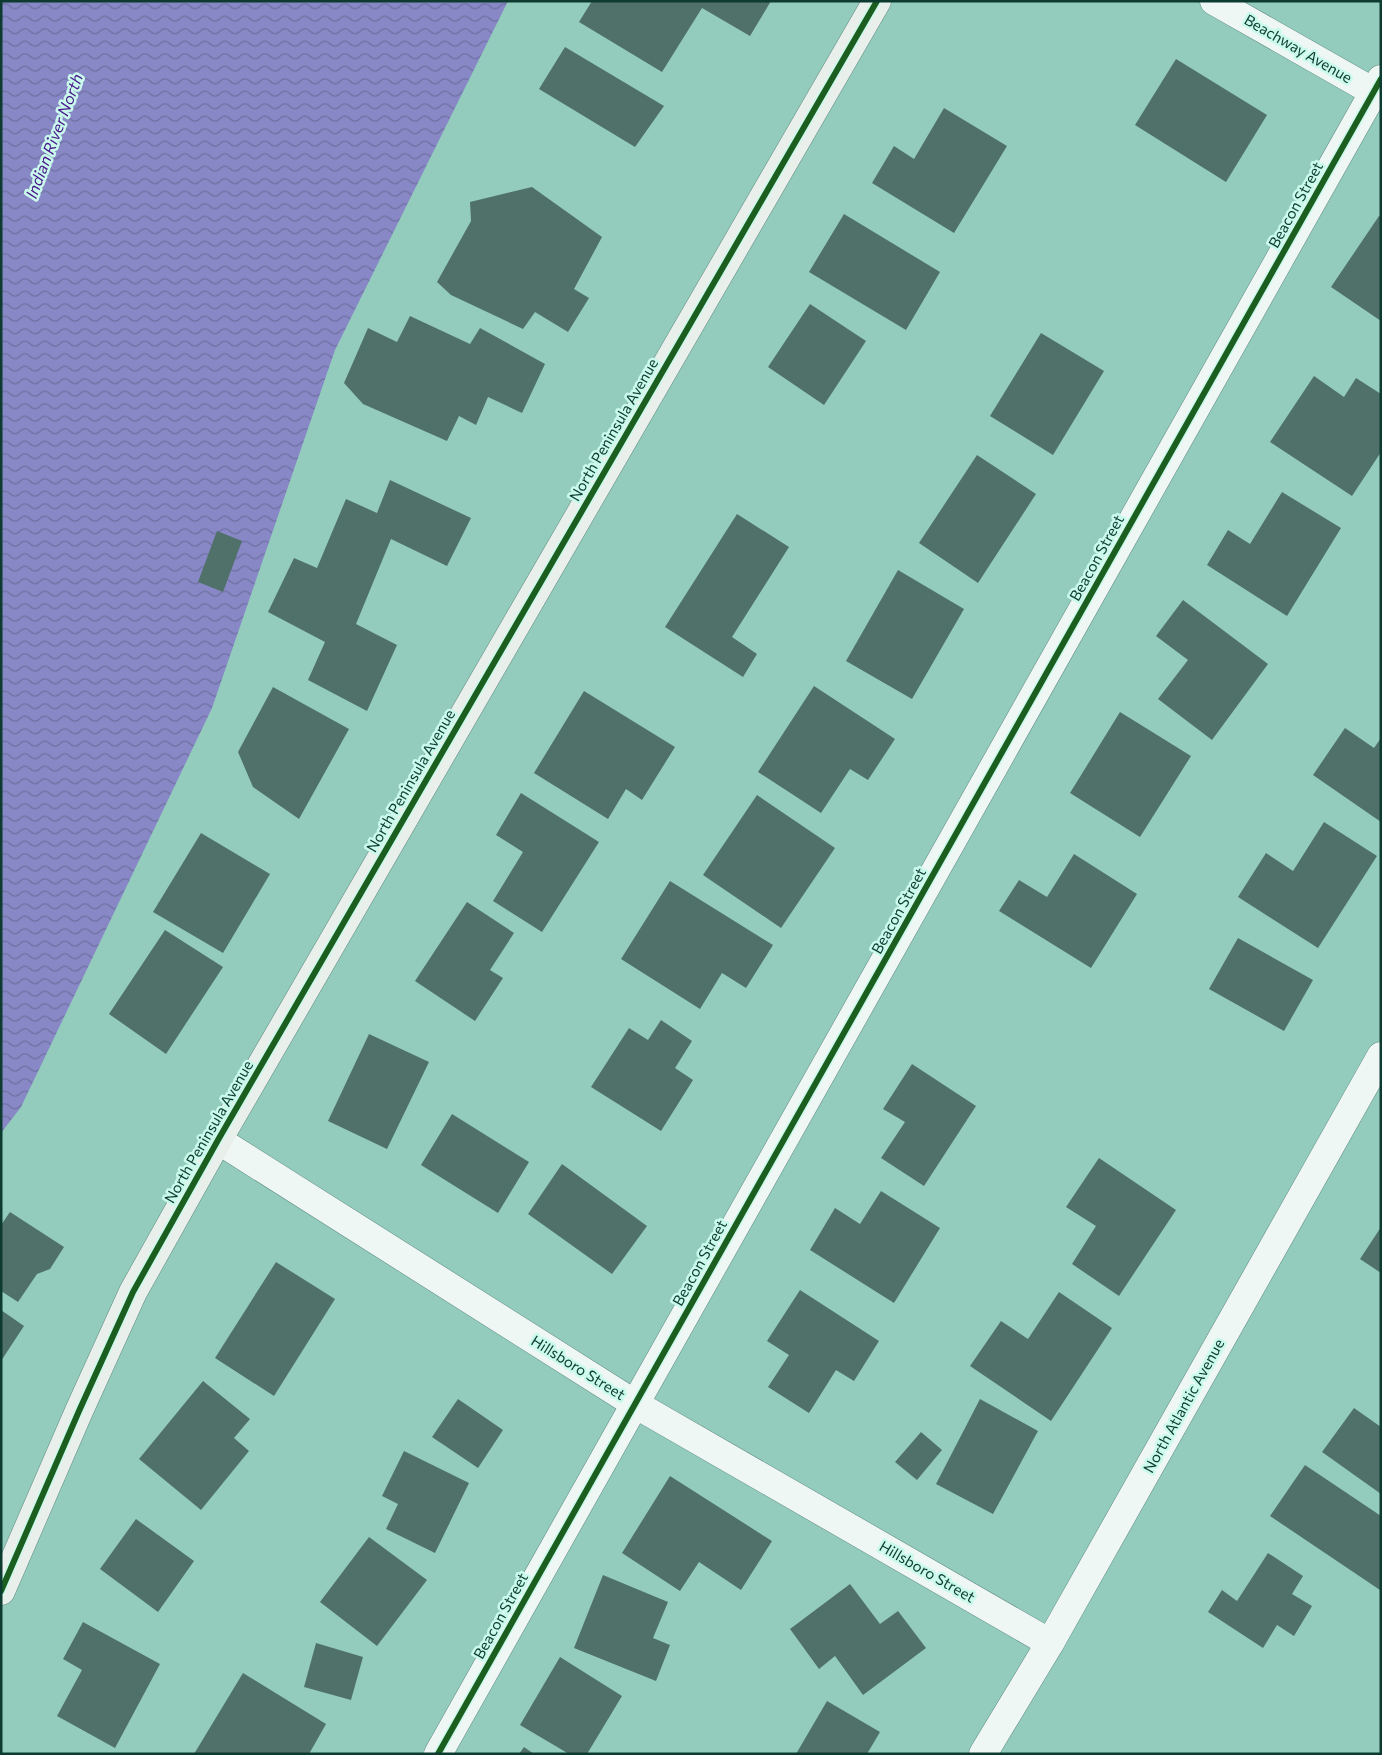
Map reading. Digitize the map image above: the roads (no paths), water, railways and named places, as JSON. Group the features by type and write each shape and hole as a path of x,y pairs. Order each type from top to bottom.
{"street":[{"name":"North Peninsula Avenue","path":"1,1591 133,1292 218,1140 877,1"},
{"name":"Beachway Avenue","path":"1214,1 1378,89"},
{"name":"Beacon Street","path":"438,1754 1378,89"},
{"name":"North Atlantic Avenue","path":"983,1754 1050,1643 1381,1056"},
{"name":"Hillsboro Street","path":"218,1140 635,1404 1050,1643"}],"water":[{"name":"Indian River North","path":"1,1 508,1 335,350 212,708 21,1107 1,1133"}]}
